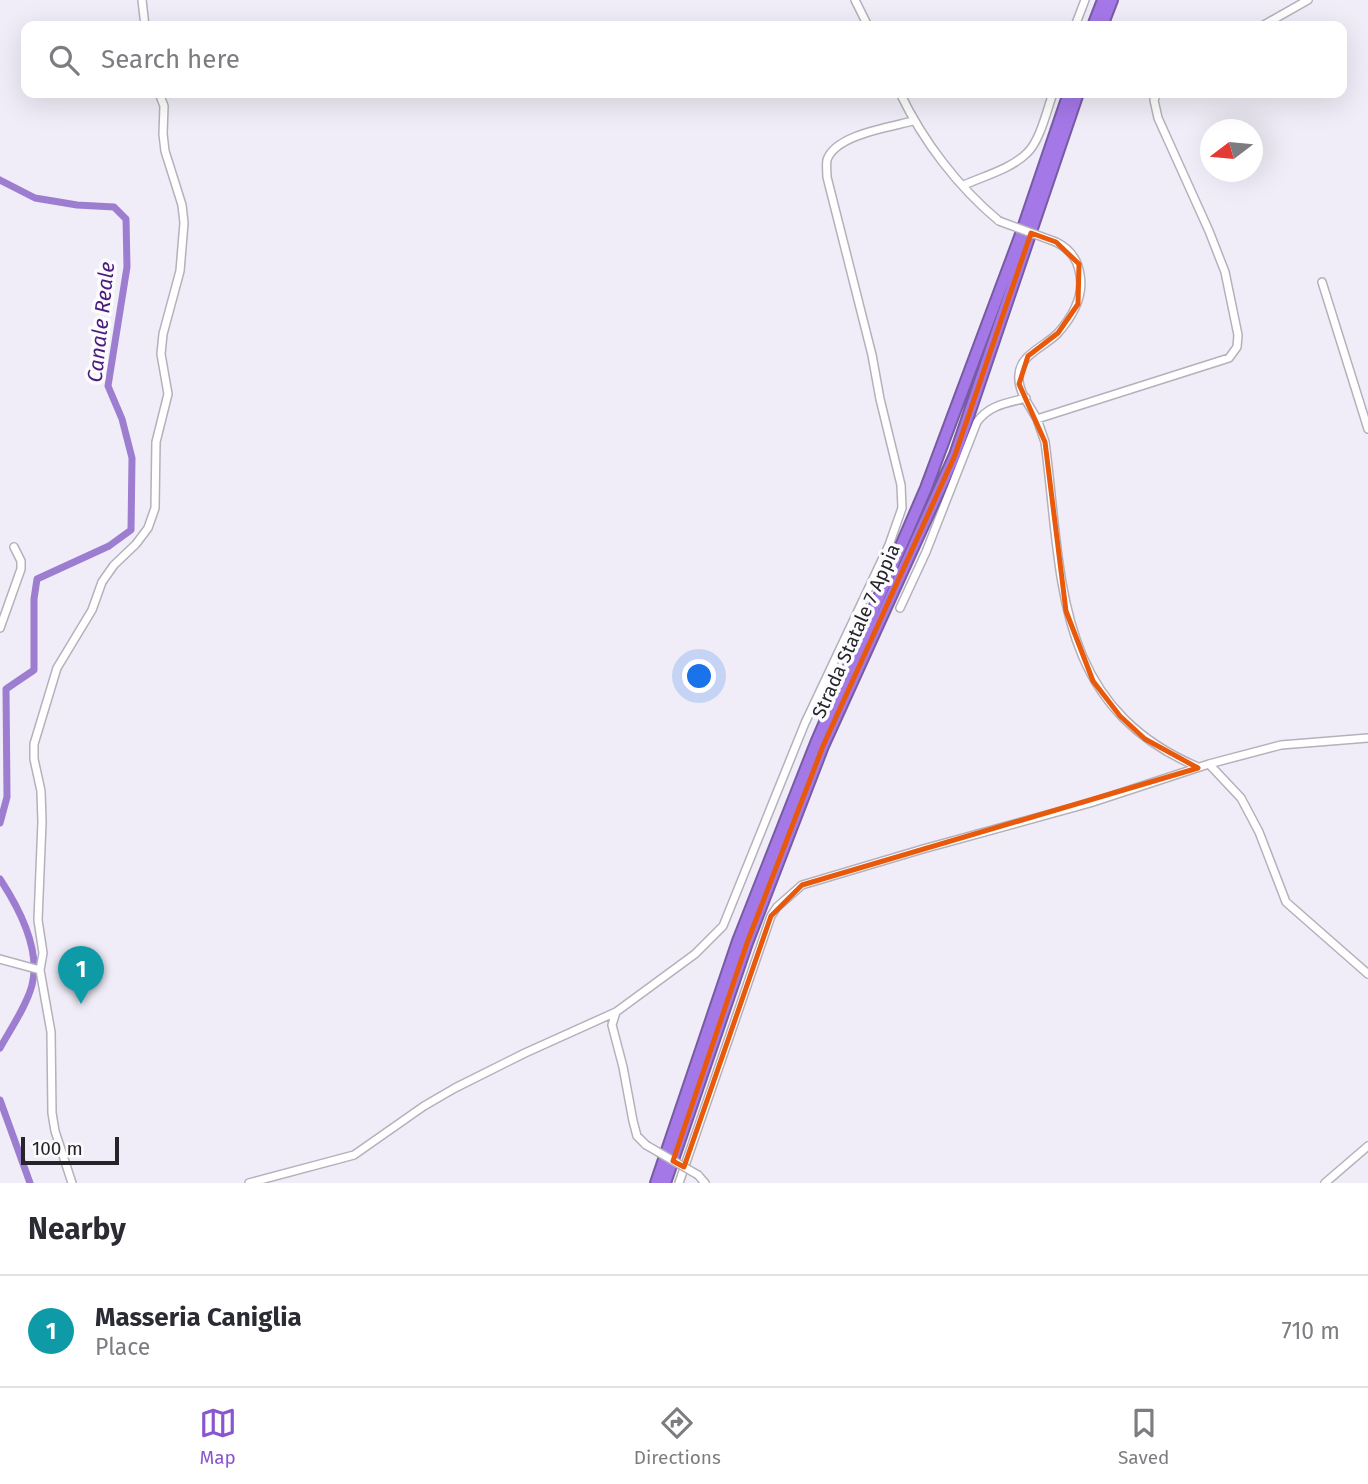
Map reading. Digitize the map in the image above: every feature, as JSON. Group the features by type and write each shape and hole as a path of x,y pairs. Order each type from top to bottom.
{"highway":[{"path":"1095,21 1103,0"},
{"path":"1104,21 1112,0"},
{"name":"Strada Statale 7 Appia","path":"656,1183 738,941 816,743 926,488 1020,237 1067,98"},
{"name":"Strada Statale 7 Appia","path":"665,1183 747,943 823,746 955,455 1077,98"}],"street":[{"path":"142,0 144,21"},
{"path":"855,0 866,21"},
{"path":"1077,21 1085,0"},
{"path":"1271,21 1308,0"},
{"path":"72,1183 52,1113 51,1032 40,970 43,953 38,920 42,822 41,791 34,759 34,744 57,668 92,610 102,582 148,528 155,508 156,442 168,394 161,354 163,334 180,271 184,223 182,205 165,151 164,106 161,98"},
{"path":"902,98 913,121 937,156 999,222 1068,248 1079,264 1082,281 1078,304 1058,333 1028,356 1018,372 1019,384 1037,419 1045,442 1066,611 1077,647 1093,681 1120,716 1145,739 1198,768"},
{"path":"964,185 1012,164 1029,152 1051,98"},
{"path":"1037,419 1229,358 1237,347 1238,335 1225,272 1158,118 1155,98"},
{"path":"249,1183 354,1155 424,1106 455,1088 524,1053 616,1012 695,954 723,926 805,723 897,527 902,509 901,485 872,355 827,177 827,161 833,149 848,139 913,121"},
{"path":"1322,282 1368,429"},
{"path":"900,608 926,552 977,422 984,412 996,405 1026,398"},
{"path":"0,628 21,569 21,561 14,547"},
{"path":"679,1183 771,916 777,907 802,885 1281,745 1368,738"},
{"path":"1209,764 1241,799 1259,832 1286,902 1368,974"},
{"path":"0,959 40,970"},
{"path":"616,1012 612,1025 638,1136 646,1145 698,1175 705,1183"},
{"path":"1325,1183 1368,1146"}],"highlighted area":[{"path":"1031,233 1056,242 1079,264 1078,304 1058,333 1028,356 1019,384 1045,442 1066,611 1093,681 1120,716 1145,739 1198,768 802,885 771,916 684,1167 673,1161 747,943 823,746 955,455"}],"waterway":[{"name":"Canale Reale","path":"0,180 35,198 77,205 114,207 126,219 127,267 108,386 122,419 132,458 131,530 109,546 37,579 34,599 34,670 6,689 7,797 0,823"},
{"name":"Canale Reale","path":"0,879 26,930 31,944 34,972 26,1001 0,1048"},
{"name":"Canale Reale","path":"0,1100 30,1183"}],"place":[{"name":"Masseria Caniglia","path":"81,1004"}]}
